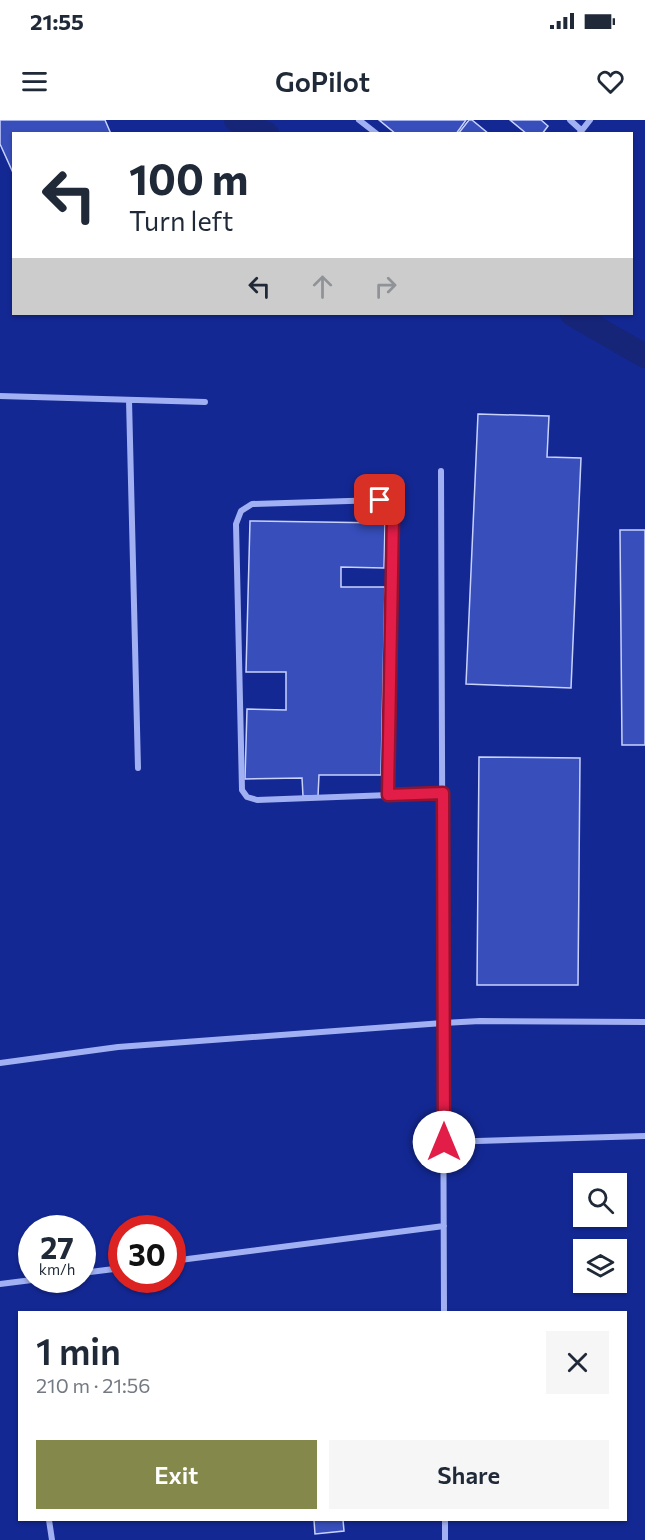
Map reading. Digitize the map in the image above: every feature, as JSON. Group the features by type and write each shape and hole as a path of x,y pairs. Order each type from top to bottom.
{"street":[{"path":"359,120 374,132"},
{"path":"570,120 580,132 590,120"},
{"path":"0,396 206,402"},
{"path":"129,400 138,768"},
{"path":"441,471 444,1311"},
{"path":"388,795 393,515 388,506 380,500 252,504 241,512 236,524 242,790 247,797 257,800 443,793"},
{"path":"0,1063 118,1047 443,1023 480,1021 645,1022"},
{"path":"444,1142 645,1136"},
{"path":"186,1259 444,1226"},
{"path":"0,1284 18,1282"},
{"path":"49,1521 52,1540"},
{"path":"445,1521 445,1540"}],"building":[{"path":"0,120 105,120 110,132 12,132 12,171 0,144"},
{"path":"379,120 466,120 457,132 394,132"},
{"path":"469,120 472,120 487,132 460,132"},
{"path":"510,120 541,120 548,126 544,132 525,132"},
{"path":"478,414 549,416 547,457 581,458 571,688 466,684"},
{"path":"250,521 385,523 384,568 341,567 341,587 385,587 381,775 319,775 318,796 303,796 302,778 245,779 247,709 286,710 286,672 246,672"},
{"path":"620,530 645,530 645,745 622,745"},
{"path":"479,757 580,758 578,985 477,985"},
{"path":"314,1521 343,1521 344,1531 315,1534"}],"waterway":[{"path":"236,120 263,132"},
{"path":"574,315 645,356"}],"route":[{"path":"380,500 388,506 393,515 388,795 443,793 444,1142"}]}
